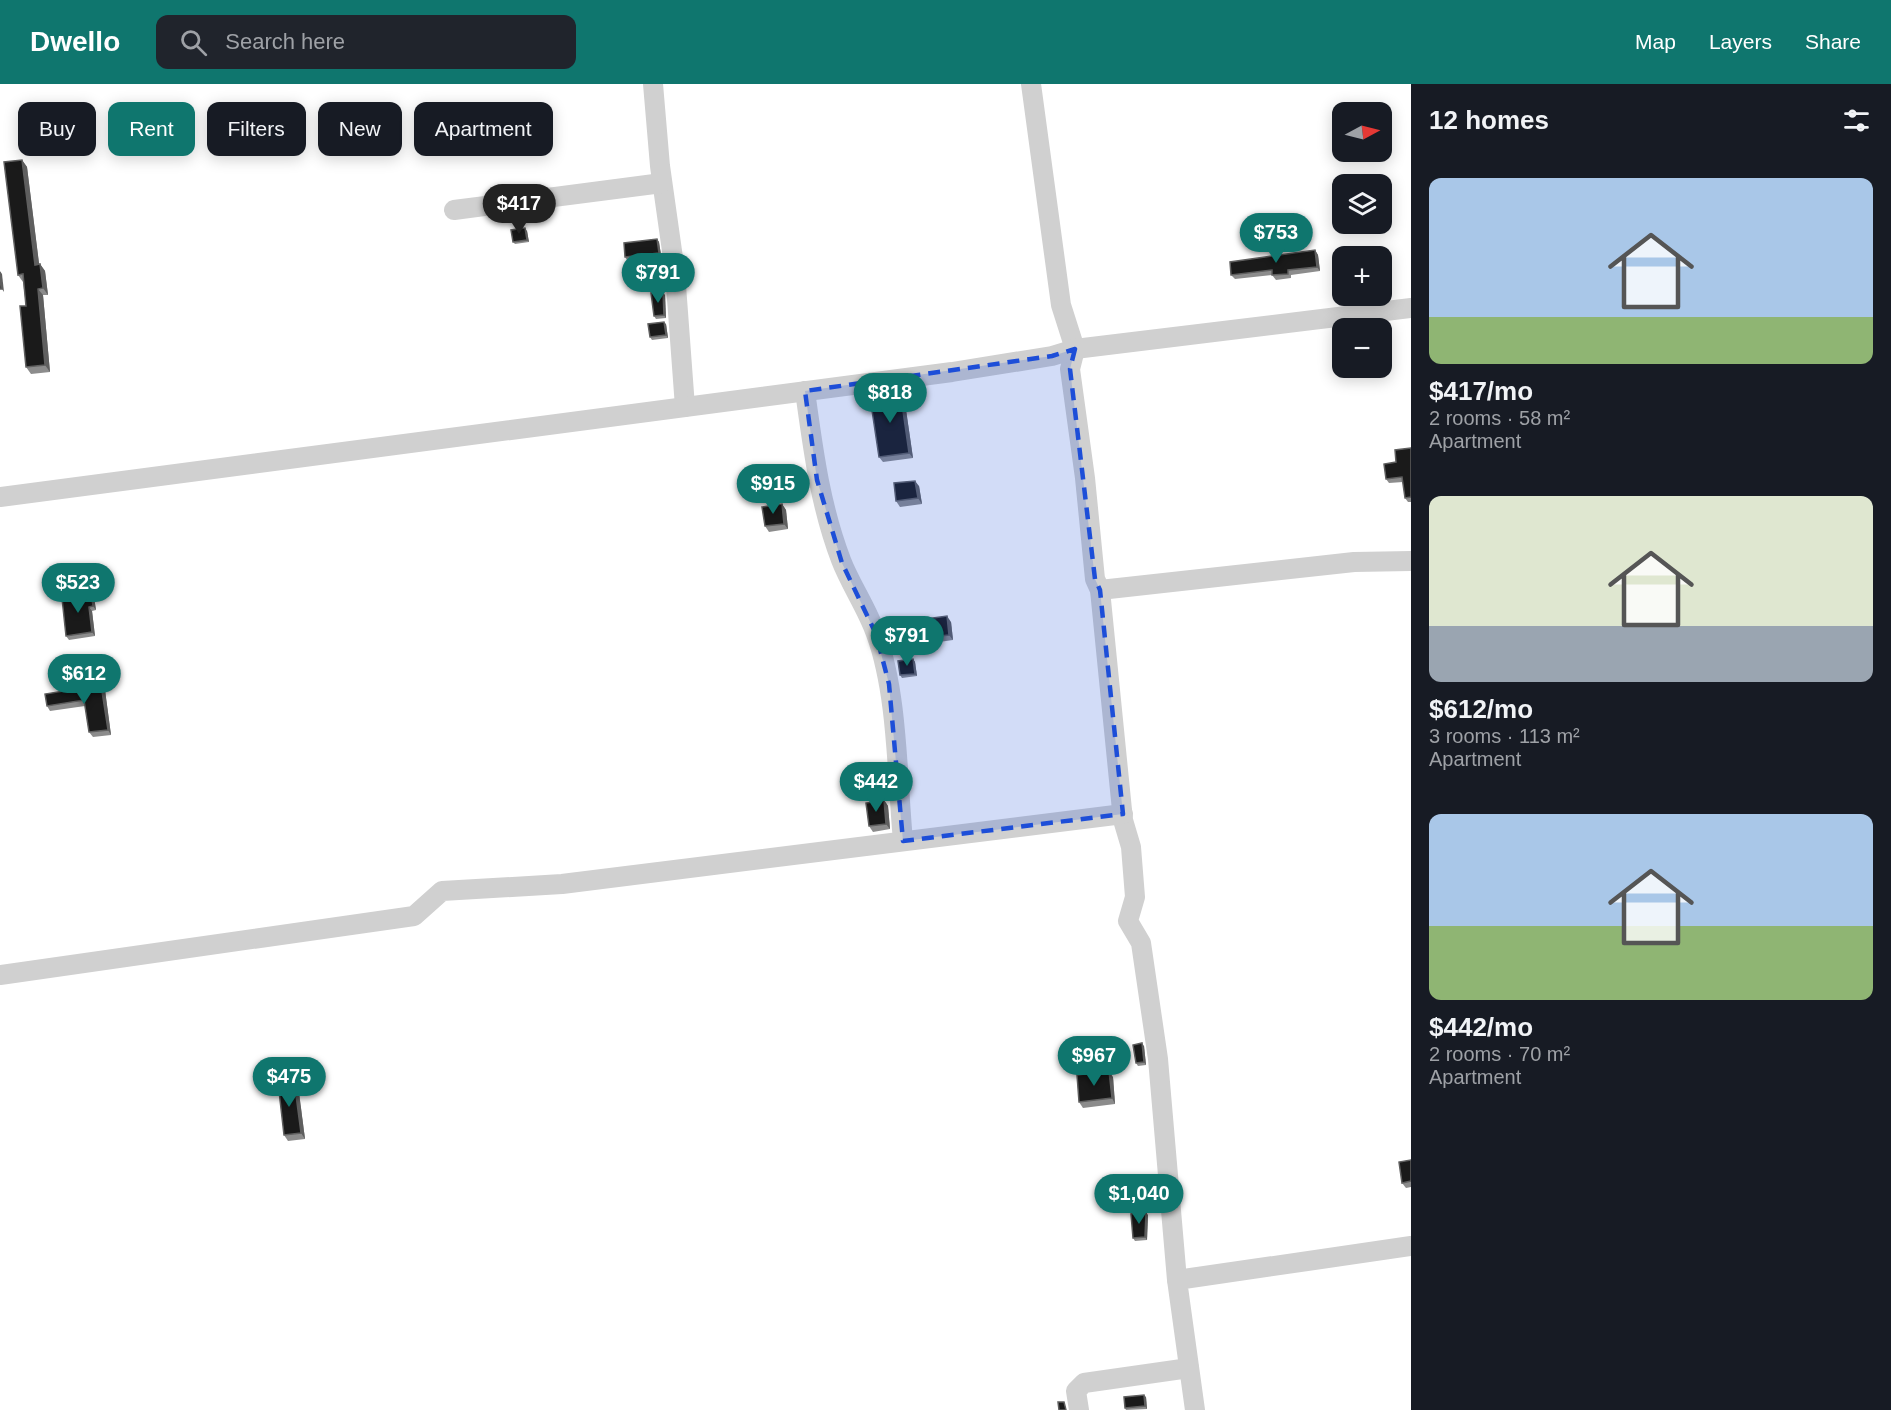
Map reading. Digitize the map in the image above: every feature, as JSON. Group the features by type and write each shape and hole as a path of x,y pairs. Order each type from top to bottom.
{"street":[{"path":"653,84 662,183 675,272 685,407"},
{"path":"1031,84 1061,305 1075,349 1070,369 1085,478 1095,579 1100,590 1123,814 1131,846 1135,897 1128,921 1142,943 1158,1059 1177,1280 1195,1410"},
{"path":"454,210 662,183"},
{"path":"0,497 805,391 1041,358 1075,349 1411,308"},
{"path":"805,391 818,480 826,513 842,563 876,634 889,684 903,841"},
{"path":"1100,590 1342,563 1411,561"},
{"path":"0,975 414,916 442,891 562,884 1123,814"},
{"path":"1177,1280 1411,1246"},
{"path":"1078,1410 1076,1390 1084,1383 1190,1368"}],"highlighted area":[{"path":"1075,349 1070,369 1095,579 1100,590 1123,814 903,841 889,684 876,634 842,563 817,480 805,391 1052,356"}],"building":[{"path":"22,160 35,265 40,264 43,288 38,289 45,365 26,367 20,306 26,306 23,274 18,275 4,162"},
{"path":"525,228 527,240 513,242 511,230"},
{"path":"657,239 659,253 625,257 624,243"},
{"path":"1315,250 1317,267 1288,270 1288,274 1272,275 1272,270 1231,275 1230,262"},
{"path":"663,292 664,315 654,316 651,293"},
{"path":"664,322 666,335 650,337 648,324"},
{"path":"900,390 909,453 879,457 870,397"},
{"path":"1411,448 1411,497 1405,498 1402,477 1386,479 1384,464 1396,462 1395,450"},
{"path":"915,481 918,498 896,501 894,483"},
{"path":"782,504 784,524 765,526 762,507"},
{"path":"91,593 93,606 89,607 92,632 66,636 62,598"},
{"path":"947,616 949,635 928,637 926,619"},
{"path":"913,659 915,674 900,675 898,661"},
{"path":"101,685 108,730 89,732 84,700 47,706 45,694"},
{"path":"884,800 886,824 869,826 866,803"},
{"path":"1142,1043 1144,1062 1136,1063 1133,1045"},
{"path":"1109,1071 1112,1098 1079,1102 1077,1075"},
{"path":"294,1080 301,1133 284,1135 278,1082"},
{"path":"1411,1160 1411,1181 1402,1183 1399,1162"},
{"path":"1146,1212 1145,1237 1133,1238 1131,1214"},
{"path":"1144,1395 1145,1406 1125,1408 1124,1397"},
{"path":"1058,1402 1064,1402 1066,1410 1059,1410"}]}
